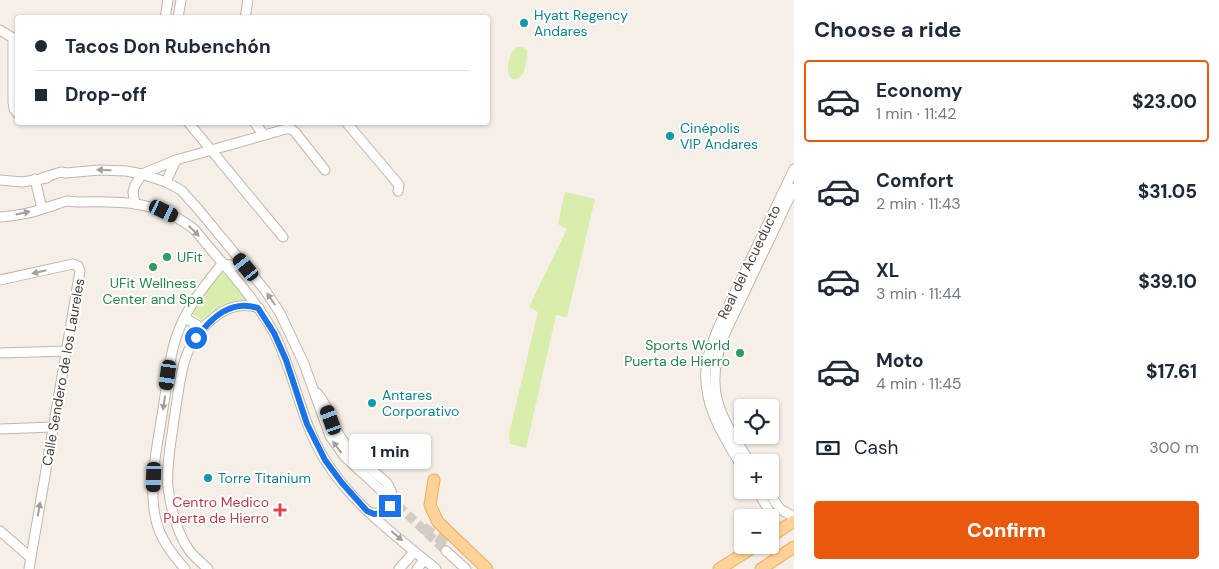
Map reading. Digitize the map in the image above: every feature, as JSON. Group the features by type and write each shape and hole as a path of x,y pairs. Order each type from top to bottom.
{"main road":[{"path":"434,480 430,505 438,522 487,569"},
{"path":"779,530 794,521"},
{"path":"448,548 476,569"},
{"path":"761,569 794,548"},
{"path":"719,569 743,554"}],"street":[{"path":"166,15 168,0"},
{"path":"178,15 181,0"},
{"path":"246,15 248,0"},
{"path":"0,30 15,38 12,102 15,110"},
{"path":"191,125 283,238"},
{"path":"256,125 264,135"},
{"path":"348,125 399,186 398,191"},
{"path":"135,204 133,192 142,174 176,160 290,129 295,132 324,170"},
{"path":"166,182 176,160"},
{"name":"Real del Acueducto","path":"734,454 717,424 708,398 706,370 709,352 718,328 794,169"},
{"path":"0,180 22,182 66,173 108,170 142,174 166,182 181,190 246,267 280,313 300,356 326,428 334,443 345,457 384,493"},
{"path":"38,179 44,208"},
{"name":"Real del Acueducto","path":"745,454 728,429 717,402 715,383 717,354 726,331 794,188"},
{"path":"0,217 70,201 104,201 135,204 164,211 195,230 248,294 274,333 286,360 307,424 333,472 367,511 436,569"},
{"name":"Calle Sendero de los Laureles","path":"0,280 73,264 78,266 80,271 29,569"},
{"path":"222,264 246,267"},
{"path":"196,558 185,569 171,552 159,531 155,514 154,477 171,356 177,335 205,285 222,264"},
{"path":"248,294 261,286"},
{"path":"208,569 196,558 184,540 168,489 168,462 182,371 184,361 191,346 202,330 214,318 231,307 247,305 258,308"},
{"path":"185,318 198,325 202,330"},
{"path":"0,353 67,351"},
{"path":"313,390 325,403 331,420 342,438 387,483 391,491 392,502 385,511 374,514 367,511"},
{"path":"0,429 53,427"},
{"path":"153,489 168,489"},
{"path":"773,499 780,509 794,517"},
{"path":"0,531 30,557"},
{"path":"448,548 466,569"},
{"path":"399,569 414,552"},
{"path":"417,569 424,560"}],"green space":[{"path":"517,47 527,50 525,68 520,77 513,79 508,71 508,63"},
{"path":"565,192 595,199 567,317 556,315 526,448 510,444 510,430 538,312 529,307 567,229 558,224"},
{"path":"220,270 248,299 222,306 211,312 201,321 199,317 190,313"}],"tunnel":[{"path":"388,496 446,551"},
{"path":"423,528 449,544"}],"place":[{"name":"Hyatt Regency Andares","path":"524,23"},
{"name":"Cinépolis VIP Andares","path":"670,136"},
{"name":"UFit","path":"167,257"},
{"name":"UFit Wellness Center and Spa","path":"153,267"},
{"name":"Sports World Puerta de Hierro","path":"740,353"},
{"name":"Antares Corporativo","path":"372,403"},
{"name":"Torre Titanium","path":"208,478"},
{"name":"Centro Medico Puerta de Hierro","path":"280,510"}],"route":[{"path":"196,338 206,325 231,307 247,305 258,308 274,333 286,360 307,424 325,460 350,493 367,511 378,514 390,506"}]}
